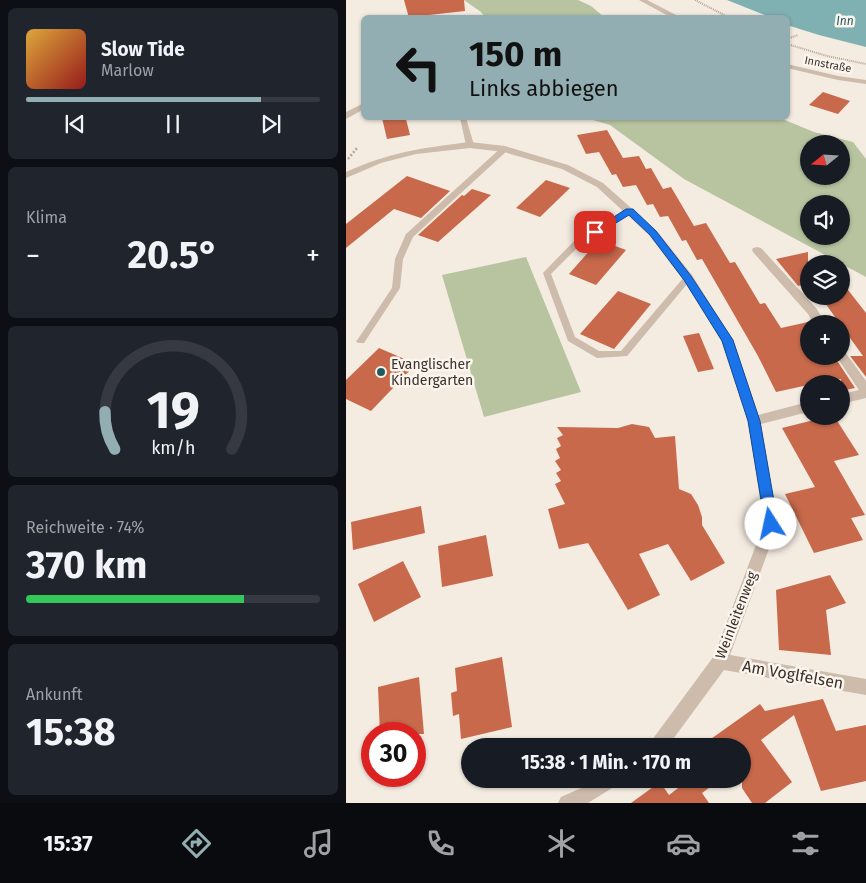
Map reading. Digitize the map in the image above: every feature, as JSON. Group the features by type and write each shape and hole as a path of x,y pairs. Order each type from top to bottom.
{"street":[{"path":"642,0 673,15"},
{"name":"Innstraße","path":"790,67 830,77 866,82"},
{"path":"346,116 361,107"},
{"name":"Weinleitenweg","path":"346,175 378,161 416,151 470,145 505,150 566,167 600,185 653,233 688,278 727,340 754,421 771,524 720,661 664,738"},
{"path":"757,250 812,315"},
{"path":"848,365 866,392 850,396"},
{"path":"754,421 800,410"},
{"name":"Am Voglfelsen","path":"720,661 866,687"},
{"path":"567,803 598,788"}],"lane":[{"path":"464,120 470,145"},
{"path":"361,341 396,288 398,259 409,236 505,150"},
{"path":"629,211 578,242 547,273 571,339 597,355 624,354 688,278"}],"path":[{"path":"696,0 724,15"},
{"path":"790,39 798,35"},
{"path":"790,45 827,56 866,64"},
{"path":"346,162 357,148"}],"green space":[{"path":"464,0 578,0 591,6 602,15 483,15"},
{"path":"593,120 785,120 826,135 800,135 800,185 850,185 850,141 853,142 866,159 866,277 850,268 850,255 825,255 807,245 850,245 850,195 800,195 800,241 684,179 610,125"},
{"path":"526,257 581,392 484,417 442,275"}],"water":[{"name":"Inn","path":"727,0 866,0 866,47 790,26 790,15 765,15"}],"building":[{"path":"404,0 464,0 465,11 408,15"},
{"path":"823,92 850,101 838,114 809,105"},
{"path":"382,120 406,120 410,135 387,139"},
{"path":"607,130 623,158 639,156 646,169 651,168 663,189 671,187 694,226 706,223 730,263 735,262 760,304 765,303 781,328 800,324 800,365 840,365 846,375 800,375 800,387 776,392 758,356 702,259 697,260 686,240 682,241 668,216 660,217 653,204 647,205 636,185 623,187 616,174 612,175 599,152 586,154 577,135"},
{"path":"407,176 450,191 421,218 394,209 346,248 346,224"},
{"path":"546,180 570,188 540,217 516,208"},
{"path":"472,189 491,195 438,242 418,235 462,195 464,196"},
{"path":"599,240 626,250 596,285 569,274"},
{"path":"808,252 808,255 800,255 800,285 798,286 776,259"},
{"path":"618,291 651,304 614,349 580,334"},
{"path":"850,293 866,313 866,377 850,356 863,356 850,338 850,315 834,315 826,305 850,305"},
{"path":"699,333 714,369 698,372 683,336"},
{"name":"Evanglischer Kindergarten","path":"379,348 416,364 371,411 346,399 346,380"},
{"path":"850,380 855,388 850,389"},
{"path":"632,424 649,427 655,438 675,436 679,489 691,494 698,505 702,517 702,525 725,563 691,581 668,544 639,554 660,595 628,610 588,543 559,549 548,509 565,504 555,484 561,481 556,473 561,470 555,461 560,458 556,449 561,446 557,438 563,435 557,427 618,428"},
{"path":"800,424 840,425 859,455 834,461 865,515 851,518 863,540 814,553 785,494 815,487 782,428"},
{"path":"421,506 425,533 353,550 351,522"},
{"path":"486,535 493,576 442,587 438,546"},
{"path":"403,561 421,597 374,622 358,584"},
{"path":"830,575 846,603 826,610 831,655 779,650 776,590"},
{"path":"502,657 512,727 461,739 459,714 453,716 451,693 457,691 455,668"},
{"path":"419,677 423,722 379,722 378,687"},
{"path":"823,699 836,731 866,725 866,781 821,791 794,715 761,740 792,782 765,803 752,803 742,788 751,788 751,738 712,738 760,704 765,711"},
{"path":"652,788 664,788 669,795 678,788 709,788 702,793 709,803 631,803"}],"place":[{"name":"Evanglischer Kindergarten","path":"381,372"}],"route":[{"path":"595,232 629,211 653,233 688,278 727,340 754,421 771,524"}]}
